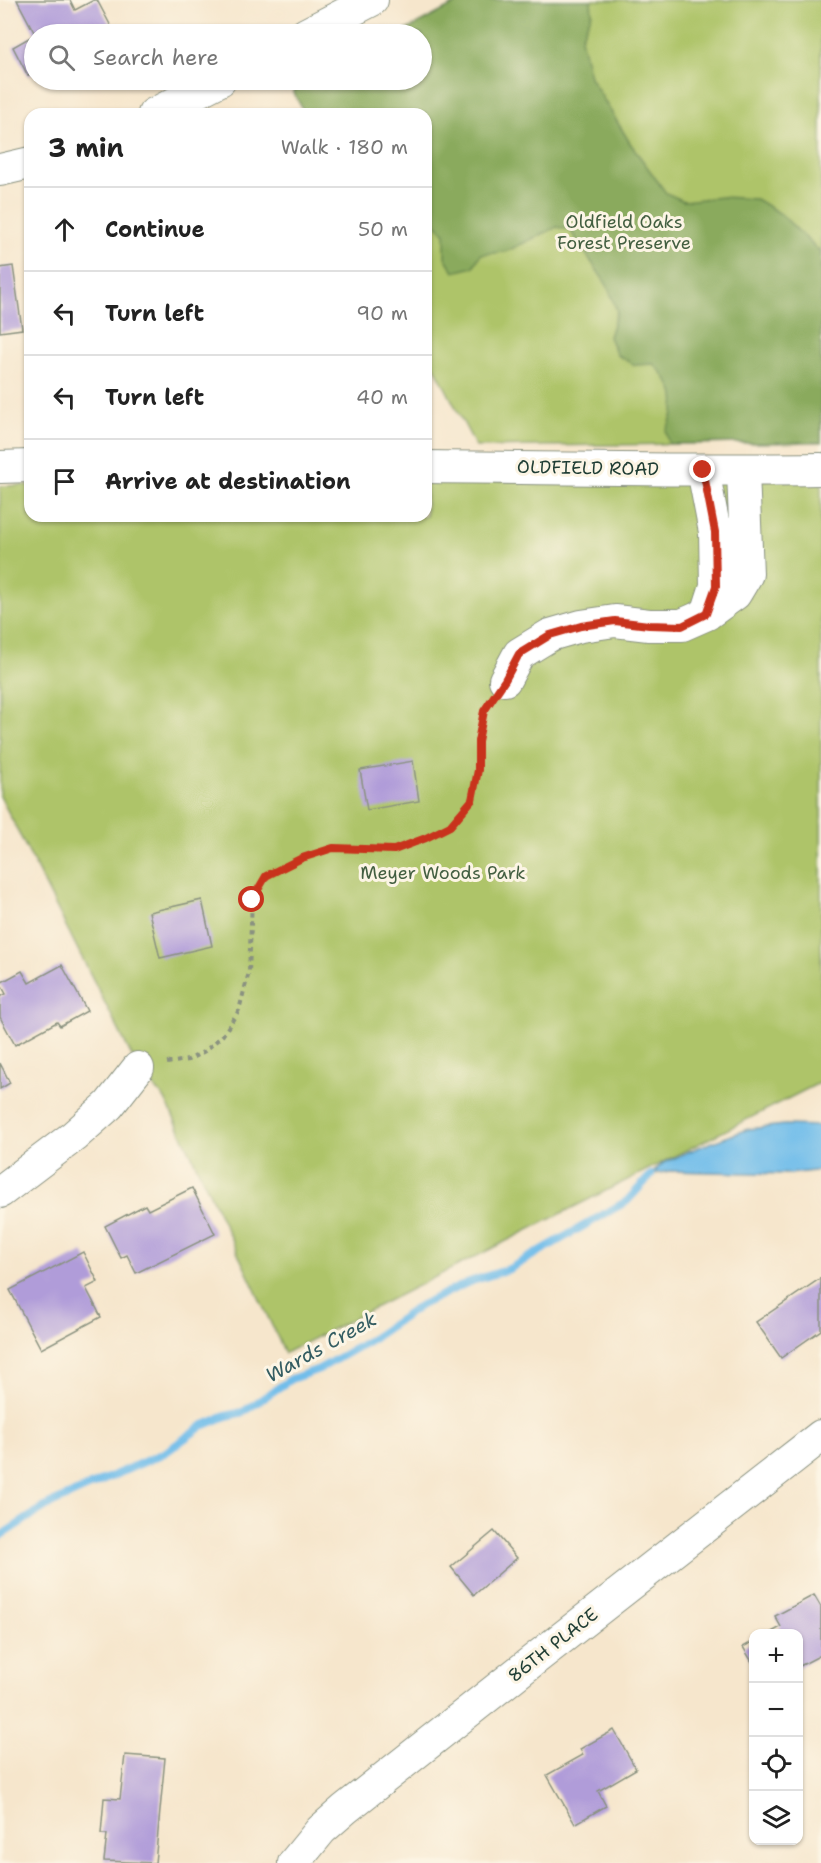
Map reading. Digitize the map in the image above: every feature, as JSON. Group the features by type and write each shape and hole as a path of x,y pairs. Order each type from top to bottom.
{"street":[{"path":"325,24 372,0"},
{"path":"166,108 201,90"},
{"path":"0,170 24,165"},
{"path":"0,467 24,466"},
{"name":"OLDFIELD ROAD","path":"432,467 743,471 821,469"},
{"path":"703,470 715,532 716,586 706,614"},
{"path":"505,680 519,654 550,635 581,626 615,621 682,626 706,614 735,594 747,574 743,471"},
{"path":"0,1191 74,1137 109,1105 138,1068"},
{"name":"86TH PLACE","path":"294,1863 321,1830 345,1809 821,1436"}],"path":[{"path":"138,1068 188,1060 205,1051 223,1035 239,1010 249,972 252,900 266,876 302,858 333,848 394,850 450,826 472,800 478,770 478,741 484,711 505,680"}],"green space":[{"name":"Oldfield Oaks Forest Preserve","path":"463,0 821,0 821,442 476,447 432,362 432,108 302,108 293,91 432,90 432,24 418,24"},
{"path":"463,0 591,0 592,13 581,38 590,77 630,143 666,193 684,201 722,197 756,199 781,214 817,249 821,250 821,442 669,444 666,431 674,412 675,403 671,388 654,364 635,365 617,355 609,337 617,311 607,285 570,230 557,227 505,252 481,254 473,267 454,272 445,257 445,234 432,220 432,108 302,108 293,91 432,90 432,24 418,24"},
{"name":"Meyer Woods Park","path":"821,479 821,1082 285,1353 165,1099 138,1068 0,796 0,486 24,485 24,522 432,522 432,481"}],"water":[{"path":"785,1125 821,1126 821,1170 789,1174 669,1171 651,1175 663,1163 697,1148 748,1129"}],"building":[{"path":"17,0 70,0 75,10 97,0 110,24 30,24"},
{"path":"24,41 24,68 13,47"},
{"path":"13,266 22,329 0,332 0,268"},
{"path":"413,761 419,801 367,810 360,770"},
{"path":"202,900 212,946 160,958 149,912"},
{"path":"62,965 87,1011 60,1026 57,1022 15,1045 0,1017 0,997 6,994 0,983 22,971 29,983"},
{"path":"0,1063 10,1083 0,1089"},
{"path":"192,1188 215,1234 136,1273 127,1255 121,1258 105,1226 145,1205 148,1210"},
{"path":"83,1252 98,1282 86,1288 101,1317 41,1349 10,1290"},
{"path":"821,1278 821,1330 781,1358 756,1322"},
{"path":"494,1531 517,1558 474,1595 451,1567"},
{"path":"814,1595 821,1607 821,1655 803,1664 803,1629 777,1629 781,1627 775,1616"},
{"path":"749,1644 749,1657 743,1647"},
{"path":"614,1730 636,1769 598,1791 606,1806 575,1824 547,1775 583,1755 580,1749"},
{"path":"125,1755 165,1758 155,1863 104,1861 107,1834 101,1834 104,1798 120,1799"}],"waterway":[{"name":"Wards Creek","path":"0,1536 48,1505 166,1452 202,1426 243,1412 291,1379 319,1369 373,1338 421,1305 469,1282 509,1269 627,1201 651,1175"}],"route":[{"path":"252,900 266,876 302,858 333,848 394,850 450,826 472,800 478,770 478,741 484,711 519,654 550,635 581,626 615,621 682,626 706,614 716,586 715,532 703,470"}]}
